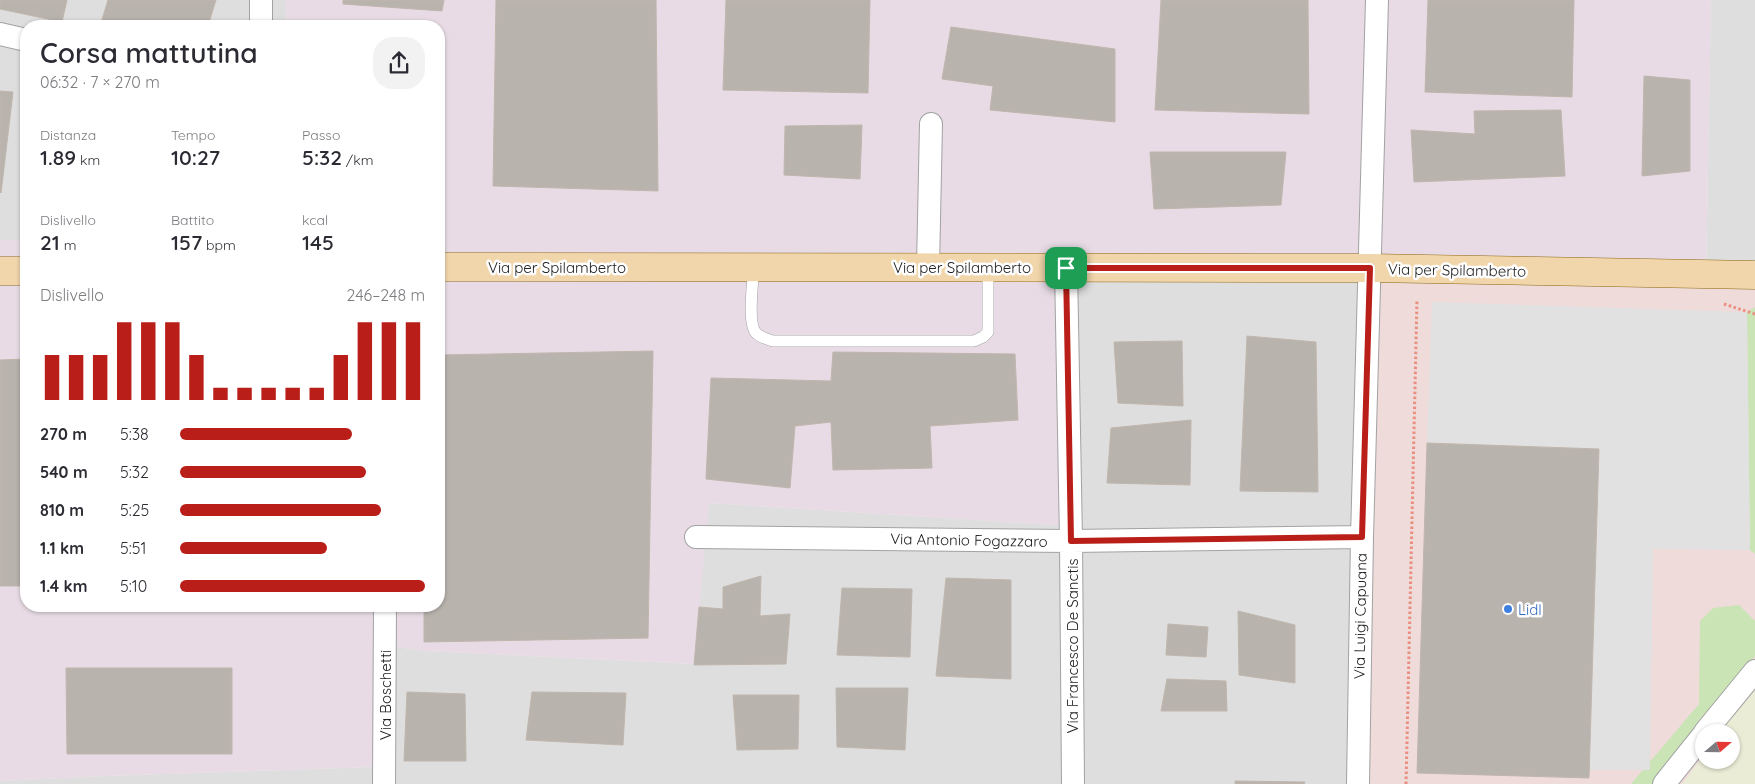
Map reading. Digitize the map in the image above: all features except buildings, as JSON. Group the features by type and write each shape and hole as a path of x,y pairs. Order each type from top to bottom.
{"main road":[{"name":"Via per Spilamberto","path":"445,267 1370,268 1755,275"},
{"path":"0,271 20,271"}],"street":[{"path":"261,0 261,20"},
{"name":"Via Luigi Capuana","path":"1358,784 1362,537 1377,0"},
{"path":"0,34 20,39"},
{"path":"928,267 931,124"},
{"name":"Via Francesco De Sanctis","path":"1066,268 1071,541 1072,784"},
{"name":"Via Antonio Fogazzaro","path":"696,537 1071,541 1362,537"},
{"name":"Via Boschetti","path":"384,784 385,612"},
{"path":"1711,724 1755,671"},
{"path":"1664,784 1695,744"}],"lane":[{"path":"754,267 752,317 754,332 762,338 774,341 974,341 988,332 988,267"}],"path":[{"path":"1369,298 1417,299 1406,784"},
{"path":"1716,304 1726,304 1755,314"}],"shaded area":[{"path":"0,0 286,0 287,20 20,20 20,240 0,240"},
{"path":"286,0 1711,0 1706,275 1070,272 1069,526 709,503 694,664 425,651 390,646 373,767 0,781 0,240 20,240 20,612 445,612 445,20 287,20"},
{"path":"1711,0 1755,0 1755,275 1706,275"},
{"path":"1378,270 1364,784 0,784 0,781 105,776 373,767 390,646 425,651 693,664 709,503 1069,526 1070,272"},
{"path":"1378,270 1755,275 1755,684 1726,724 1695,724 1695,767 1682,784 1364,784"},
{"path":"1432,302 1747,312 1750,550 1653,549 1650,770 1589,770 1599,449 1427,443"}],"green space":[{"path":"1755,307 1755,554 1750,550 1747,312"},
{"path":"1739,605 1755,621 1755,656 1703,724 1695,724 1695,734 1657,784 1631,784 1699,704 1700,621 1713,608"},
{"path":"1755,684 1755,784 1682,784 1695,767 1695,769 1740,769 1740,724 1726,724"}],"place":[{"name":"Lidl","path":"1508,609"}],"route":[{"path":"1066,268 1370,268 1362,537 1071,541 1066,268"}]}
